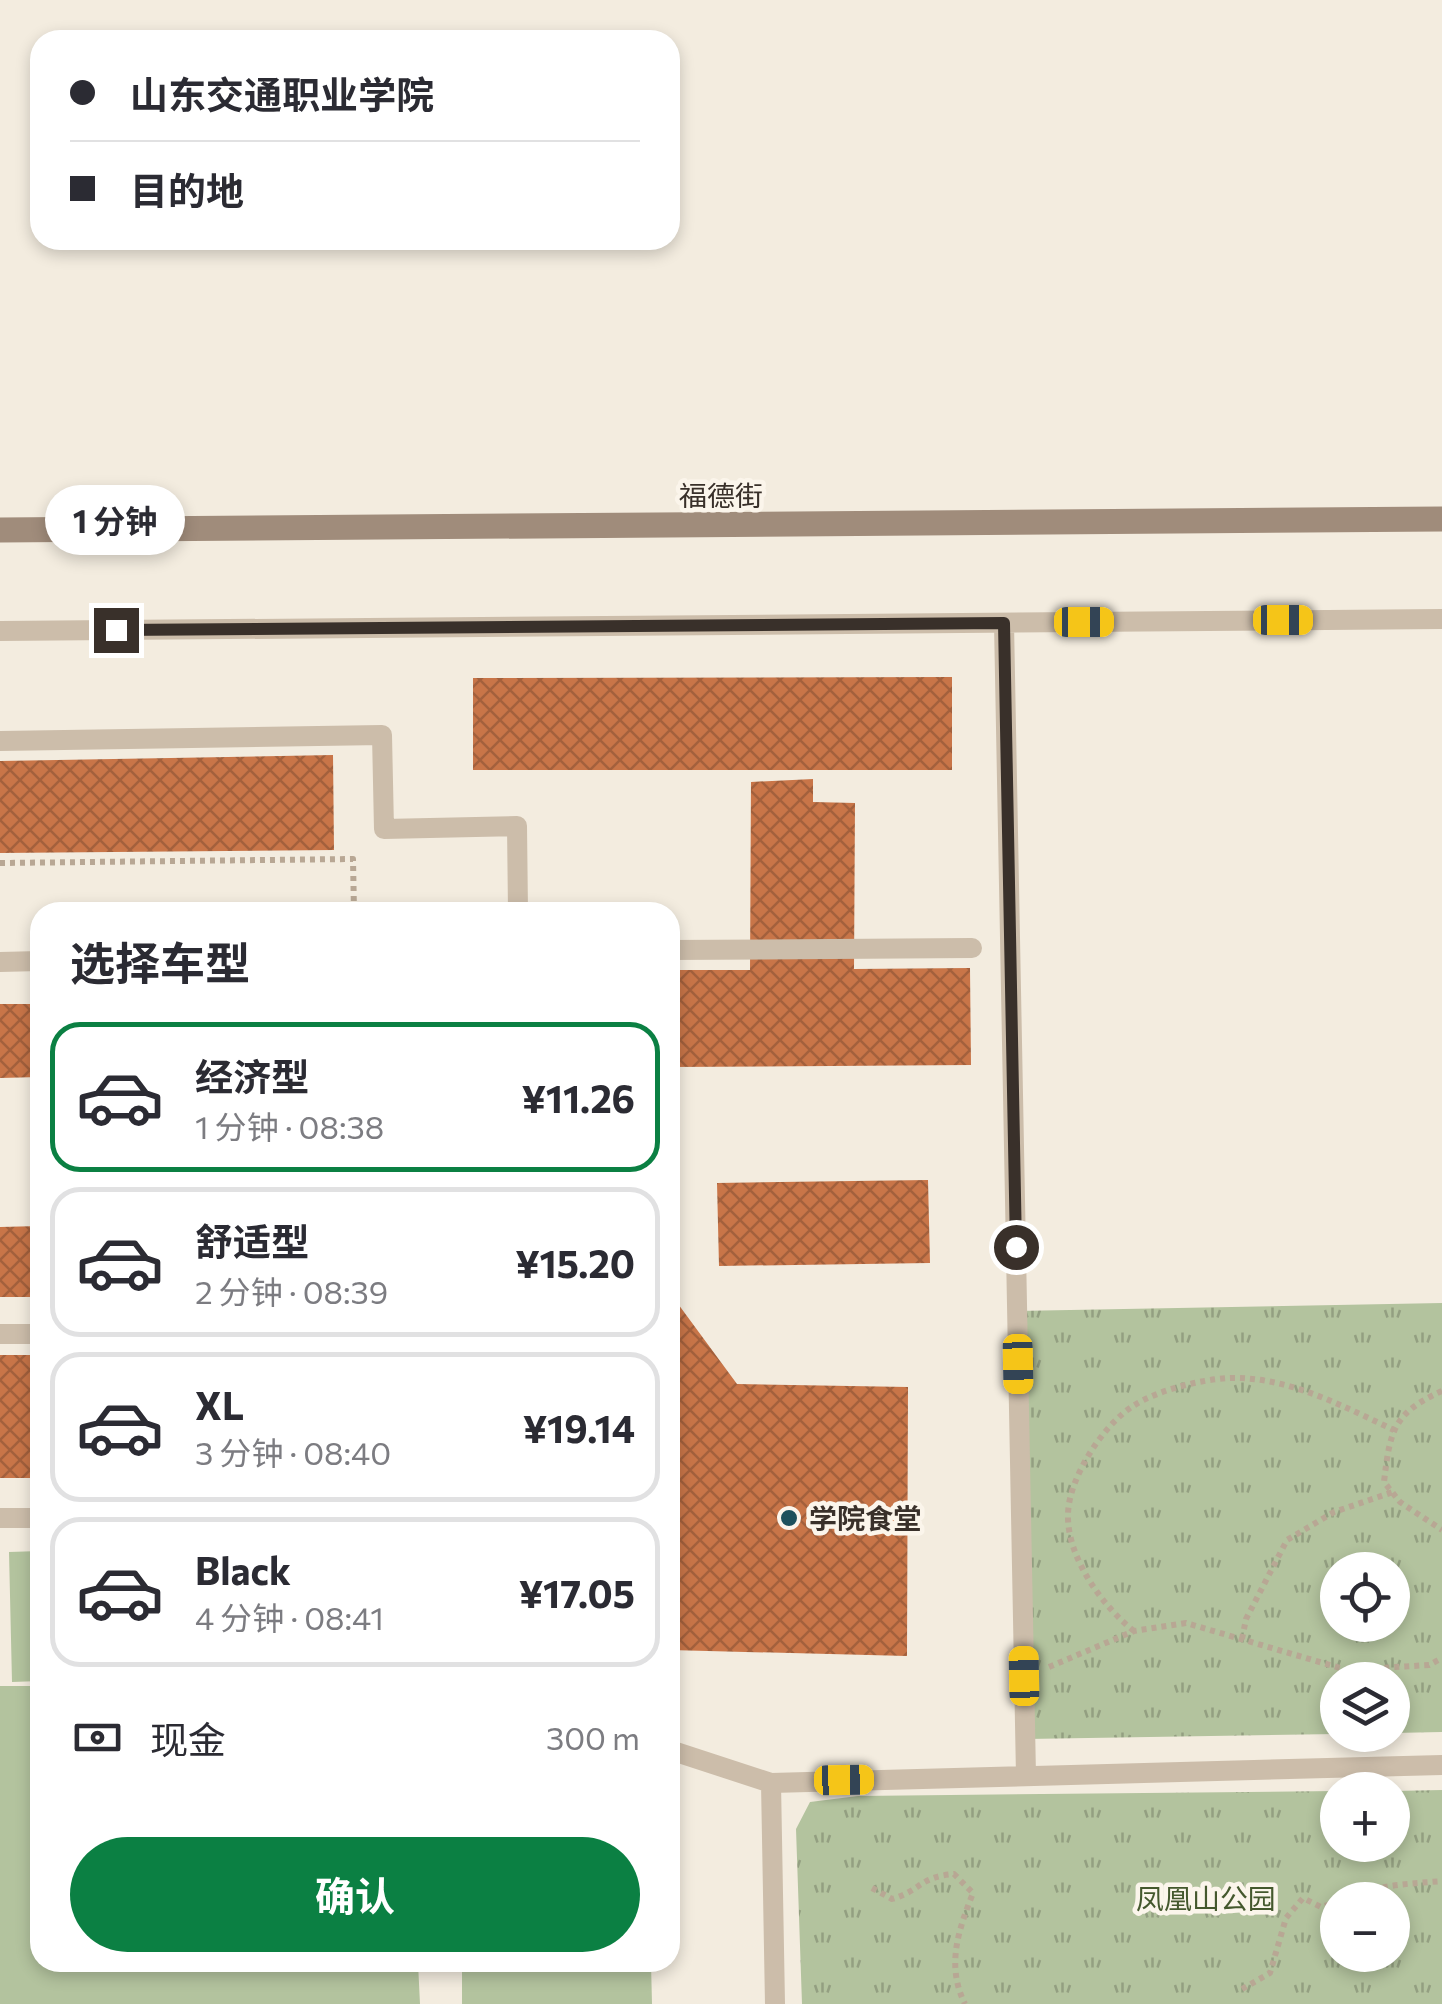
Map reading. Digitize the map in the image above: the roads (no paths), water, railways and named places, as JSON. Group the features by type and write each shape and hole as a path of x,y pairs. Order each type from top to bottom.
{"street":[{"name":"福德街","path":"0,530 1442,518"}],"lane":[{"path":"0,630 1442,619"},
{"path":"1004,623 1026,1776"},
{"path":"0,742 382,735 384,829 517,826 518,902"},
{"path":"680,950 972,948"},
{"path":"0,962 30,961"},
{"path":"0,1334 30,1334"},
{"path":"0,1518 30,1518"},
{"path":"680,1753 771,1782 1442,1765"},
{"path":"771,1782 775,2004"}],"place":[{"name":"学院食堂","path":"789,1518"}],"park label":[{"name":"凤凰山公园","path":"1206,1898"}]}
